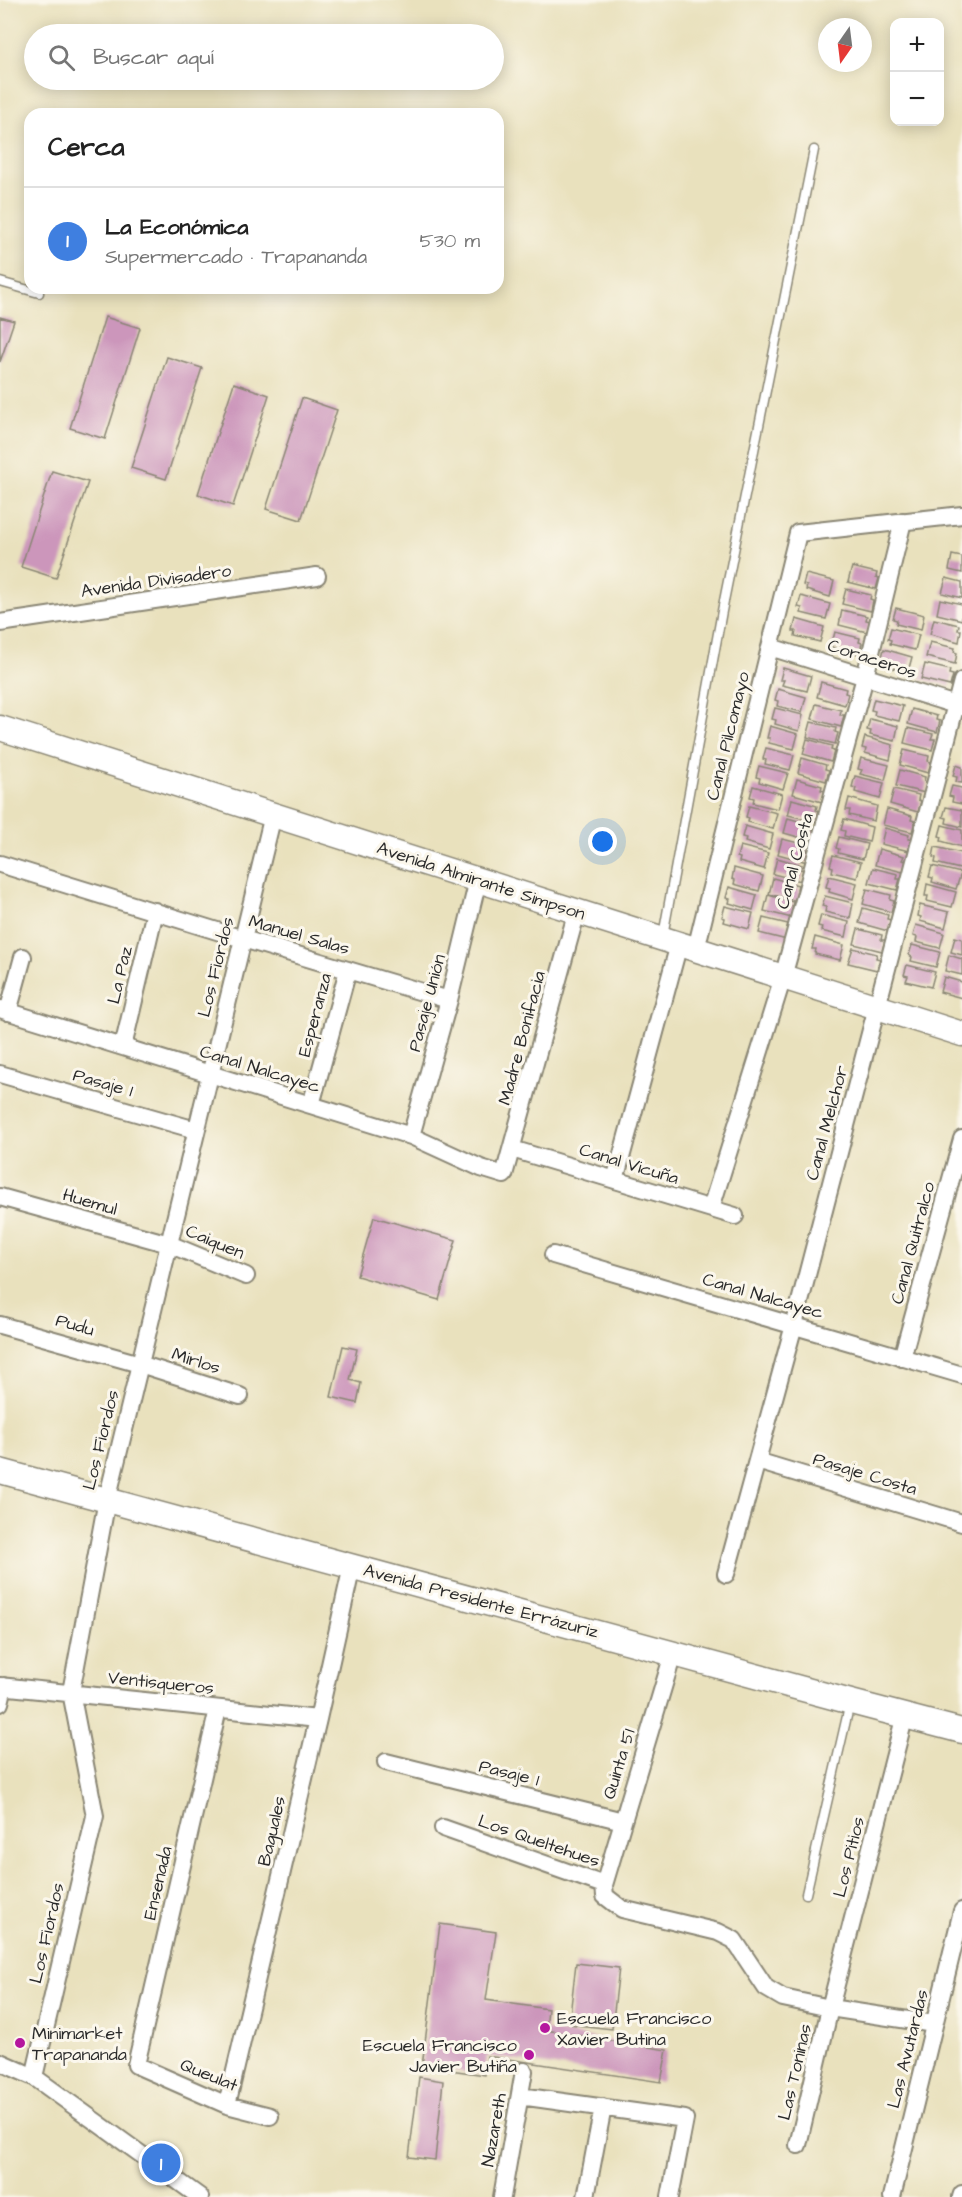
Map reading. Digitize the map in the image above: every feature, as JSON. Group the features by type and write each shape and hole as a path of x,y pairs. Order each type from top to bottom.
{"street":[{"path":"903,521 962,514"},
{"name":"Canal Pilcomayo","path":"615,1180 679,944 770,647 798,533 903,521"},
{"name":"Canal Costa","path":"711,1208 783,977 865,677 903,521"},
{"name":"Avenida Divisadero","path":"0,623 318,576"},
{"name":"Coraceros","path":"770,647 959,706"},
{"name":"Canal Melchor","path":"726,1574 959,706 962,681"},
{"name":"Avenida Almirante Simpson","path":"0,728 962,1034"},
{"name":"Los Fiordos","path":"34,2077 95,1816 71,1692 107,1500 273,815"},
{"name":"Manuel Salas","path":"0,864 449,1000"},
{"name":"Pasaje Unión","path":"411,1136 449,1000 478,880"},
{"name":"La Paz","path":"123,1047 155,911"},
{"name":"Madre Bonifacia","path":"504,1175 577,911"},
{"path":"4,1011 23,957"},
{"name":"Esperanza","path":"311,1106 348,970"},
{"name":"Canal Nalcayec","path":"4,1011 411,1136 481,1168 504,1175"},
{"name":"Pasaje 1","path":"0,1074 196,1130"},
{"name":"Canal Quitralco","path":"902,1358 962,1139"},
{"name":"Canal Vicuña","path":"512,1149 735,1216"},
{"name":"Huemul","path":"0,1197 169,1244"},
{"name":"Caiquen","path":"169,1244 246,1276"},
{"name":"Canal Nalcayec","path":"552,1255 962,1375"},
{"name":"Pudu","path":"0,1325 140,1364"},
{"name":"Mirlos","path":"140,1364 240,1396"},
{"name":"Pasaje Costa","path":"757,1461 962,1523"},
{"name":"Avenida Presidente Errázuriz","path":"0,1471 962,1731"},
{"name":"Baguales","path":"227,2105 318,1719 351,1566"},
{"name":"Quinta 51","path":"604,1885 673,1654"},
{"path":"0,1703 2,1686"},
{"name":"Ventisqueros","path":"2,1686 318,1719"},
{"name":"Ensenada","path":"136,2065 218,1709"},
{"name":"Los Pitios","path":"830,2008 905,1715"},
{"name":"Pasaje 1","path":"386,1762 623,1821"},
{"name":"Los Queltehues","path":"443,1828 604,1885 605,1896 622,1909 718,1932 734,1940 766,1988 783,1998 798,2003 934,2024"},
{"name":"Las Avutardas","path":"892,2197 962,1911"},
{"name":"Las Toninas","path":"798,2145 830,2008"},
{"path":"0,2062 34,2077 200,2197"},
{"name":"Queulat","path":"136,2065 227,2105 270,2116"},
{"name":"Nazareth","path":"502,2197 524,2071"},
{"path":"520,2096 685,2119 670,2197"},
{"path":"586,2197 603,2107"}],"lane":[{"path":"679,944 722,611 814,150"},
{"path":"0,282 24,289"},
{"path":"806,1894 850,1702"}],"building":[{"path":"0,317 14,321 0,362"},
{"path":"105,317 140,328 105,439 70,428"},
{"path":"167,357 202,368 166,479 131,468"},
{"path":"234,383 269,395 233,506 198,494"},
{"path":"302,398 337,410 301,520 266,509"},
{"path":"52,471 88,482 56,578 21,567"},
{"path":"952,555 962,557 962,573 949,570"},
{"path":"852,567 877,573 876,577 879,578 876,589 848,582"},
{"path":"806,574 834,581 830,597 806,590 807,586 803,585"},
{"path":"946,578 962,582 962,598 942,593"},
{"path":"846,589 871,595 870,599 873,600 871,611 842,604"},
{"path":"801,596 830,604 826,619 801,613 802,608 798,607"},
{"path":"940,599 962,604 962,620 937,614"},
{"path":"896,608 924,615 921,630 896,624 897,620 893,619"},
{"path":"842,610 867,616 866,620 870,621 867,632 839,625"},
{"path":"796,619 824,627 820,642 795,636 796,631 793,631"},
{"path":"934,619 959,625 958,630 961,630 959,642 930,634"},
{"path":"891,628 919,635 915,650 890,644 891,640 888,639"},
{"path":"835,632 860,638 859,642 862,643 859,654 831,647"},
{"path":"930,642 955,648 954,652 957,653 955,664 926,657"},
{"path":"884,649 912,657 908,672 884,666 885,661 881,661"},
{"path":"925,664 950,670 949,674 953,675 950,686 921,679"},
{"path":"783,668 811,676 807,691 782,685 784,680 780,680"},
{"path":"821,682 846,689 845,693 848,694 845,705 817,697"},
{"path":"778,689 806,697 802,712 777,706 778,701 775,700"},
{"path":"874,699 903,706 899,721 874,715 875,711 871,710"},
{"path":"816,704 841,710 840,715 844,715 841,727 812,719"},
{"path":"775,708 803,715 799,731 775,724 776,720 772,719"},
{"path":"912,709 937,716 936,720 940,721 937,732 908,724"},
{"path":"870,719 898,726 895,741 870,735 871,731 867,730"},
{"path":"811,722 836,728 835,732 838,733 835,744 807,737"},
{"path":"770,726 798,734 794,749 769,743 770,738 767,738"},
{"path":"908,728 933,734 931,739 935,739 932,750 904,743"},
{"path":"865,737 893,745 890,760 865,753 866,749 862,748"},
{"path":"807,739 832,746 831,750 834,751 831,762 803,754"},
{"path":"766,748 794,755 790,770 765,764 766,760 763,759"},
{"path":"904,750 929,756 928,761 931,762 928,773 900,765"},
{"path":"802,758 826,765 825,769 829,770 826,781 798,773"},
{"path":"861,758 889,765 885,780 860,774 862,770 858,769"},
{"path":"956,765 962,767 962,783 956,782 957,777 953,776"},
{"path":"759,766 788,773 783,789 759,782 760,778 756,777"},
{"path":"900,770 925,777 924,781 927,782 925,793 896,786"},
{"path":"855,776 884,783 880,799 855,792 856,788 852,787"},
{"path":"797,779 822,786 821,790 825,791 822,802 793,794"},
{"path":"753,786 782,794 778,809 753,803 754,798 750,797"},
{"path":"952,786 962,788 962,804 952,802 953,797 949,796"},
{"path":"894,789 919,795 918,800 921,801 918,812 890,804"},
{"path":"849,798 877,806 874,821 849,815 850,810 846,810"},
{"path":"792,799 817,806 816,810 819,811 817,822 788,815"},
{"path":"749,806 777,813 773,829 748,822 749,818 746,817"},
{"path":"946,807 962,810 962,827 946,823 947,818 943,817"},
{"path":"887,809 912,816 911,820 915,821 912,832 883,825"},
{"path":"788,818 812,825 811,829 815,830 812,841 784,833"},
{"path":"844,819 872,827 869,842 844,836 845,831 841,830"},
{"path":"942,825 962,830 962,847 941,841 942,837 939,836"},
{"path":"745,826 773,834 769,849 745,842 746,838 742,837"},
{"path":"885,828 909,835 908,839 912,840 909,851 881,844"},
{"path":"839,837 867,844 863,859 838,853 839,849 836,848"},
{"path":"782,839 807,845 806,850 809,850 807,862 778,854"},
{"path":"740,846 768,853 764,869 739,862 740,858 737,857"},
{"path":"935,847 962,853 960,869 935,863 936,858 933,857"},
{"path":"879,849 904,856 902,860 906,861 903,872 875,865"},
{"path":"833,855 861,862 857,878 832,872 833,867 830,866"},
{"path":"777,858 802,865 800,869 804,870 801,881 773,874"},
{"path":"932,866 961,873 956,889 932,882 933,878 929,877"},
{"path":"734,868 763,876 759,891 734,884 735,880 732,879"},
{"path":"873,868 898,874 897,879 900,879 897,890 869,883"},
{"path":"829,876 857,883 853,899 829,892 830,888 826,887"},
{"path":"773,878 798,885 797,889 800,890 798,901 769,894"},
{"path":"927,884 956,892 952,907 927,901 928,896 925,896"},
{"path":"729,887 757,895 753,910 729,903 730,899 726,898"},
{"path":"867,889 891,895 890,900 894,901 891,912 863,904"},
{"path":"768,895 793,902 792,906 795,907 792,918 764,911"},
{"path":"825,896 853,903 850,918 825,912 826,907 822,906"},
{"path":"920,905 949,912 945,928 920,921 921,917 918,916"},
{"path":"725,906 753,913 749,929 724,922 725,918 722,917"},
{"path":"863,908 888,915 887,919 891,920 888,931 859,923"},
{"path":"821,915 849,922 846,937 821,931 822,927 818,926"},
{"path":"763,918 788,924 787,928 790,930 787,940 759,933"},
{"path":"916,925 944,933 940,948 916,942 917,937 913,936"},
{"path":"858,929 882,935 881,940 885,940 882,951 854,944"},
{"path":"815,937 844,945 840,960 815,954 816,949 812,949"},
{"path":"955,937 962,939 962,955 951,952"},
{"path":"912,945 940,952 936,967 911,961 912,957 909,955"},
{"path":"853,948 877,954 876,958 880,959 877,970 848,963"},
{"path":"949,955 962,959 962,975 945,971"},
{"path":"907,965 935,972 931,987 906,981 908,976 904,975"},
{"path":"944,977 962,982 962,998 940,992"},
{"path":"374,1217 456,1240 439,1300 357,1276"},
{"path":"343,1346 357,1349 350,1380 361,1383 357,1403 331,1397"},
{"path":"440,1924 496,1932 486,2000 548,2009 546,2030 667,2050 661,2082 487,2056 485,2075 422,2066"},
{"path":"576,1963 619,1968 612,2029 569,2024"},
{"path":"419,2077 443,2081 435,2160 409,2157"}],"place":[{"name":"Escuela Francisco Xavier Butina","path":"545,2028"},
{"name":"Minimarket Trapananda","path":"20,2043"},
{"name":"Escuela Francisco Javier Butiña","path":"529,2055"},
{"name":"La Económica","path":"161,2163"}]}
